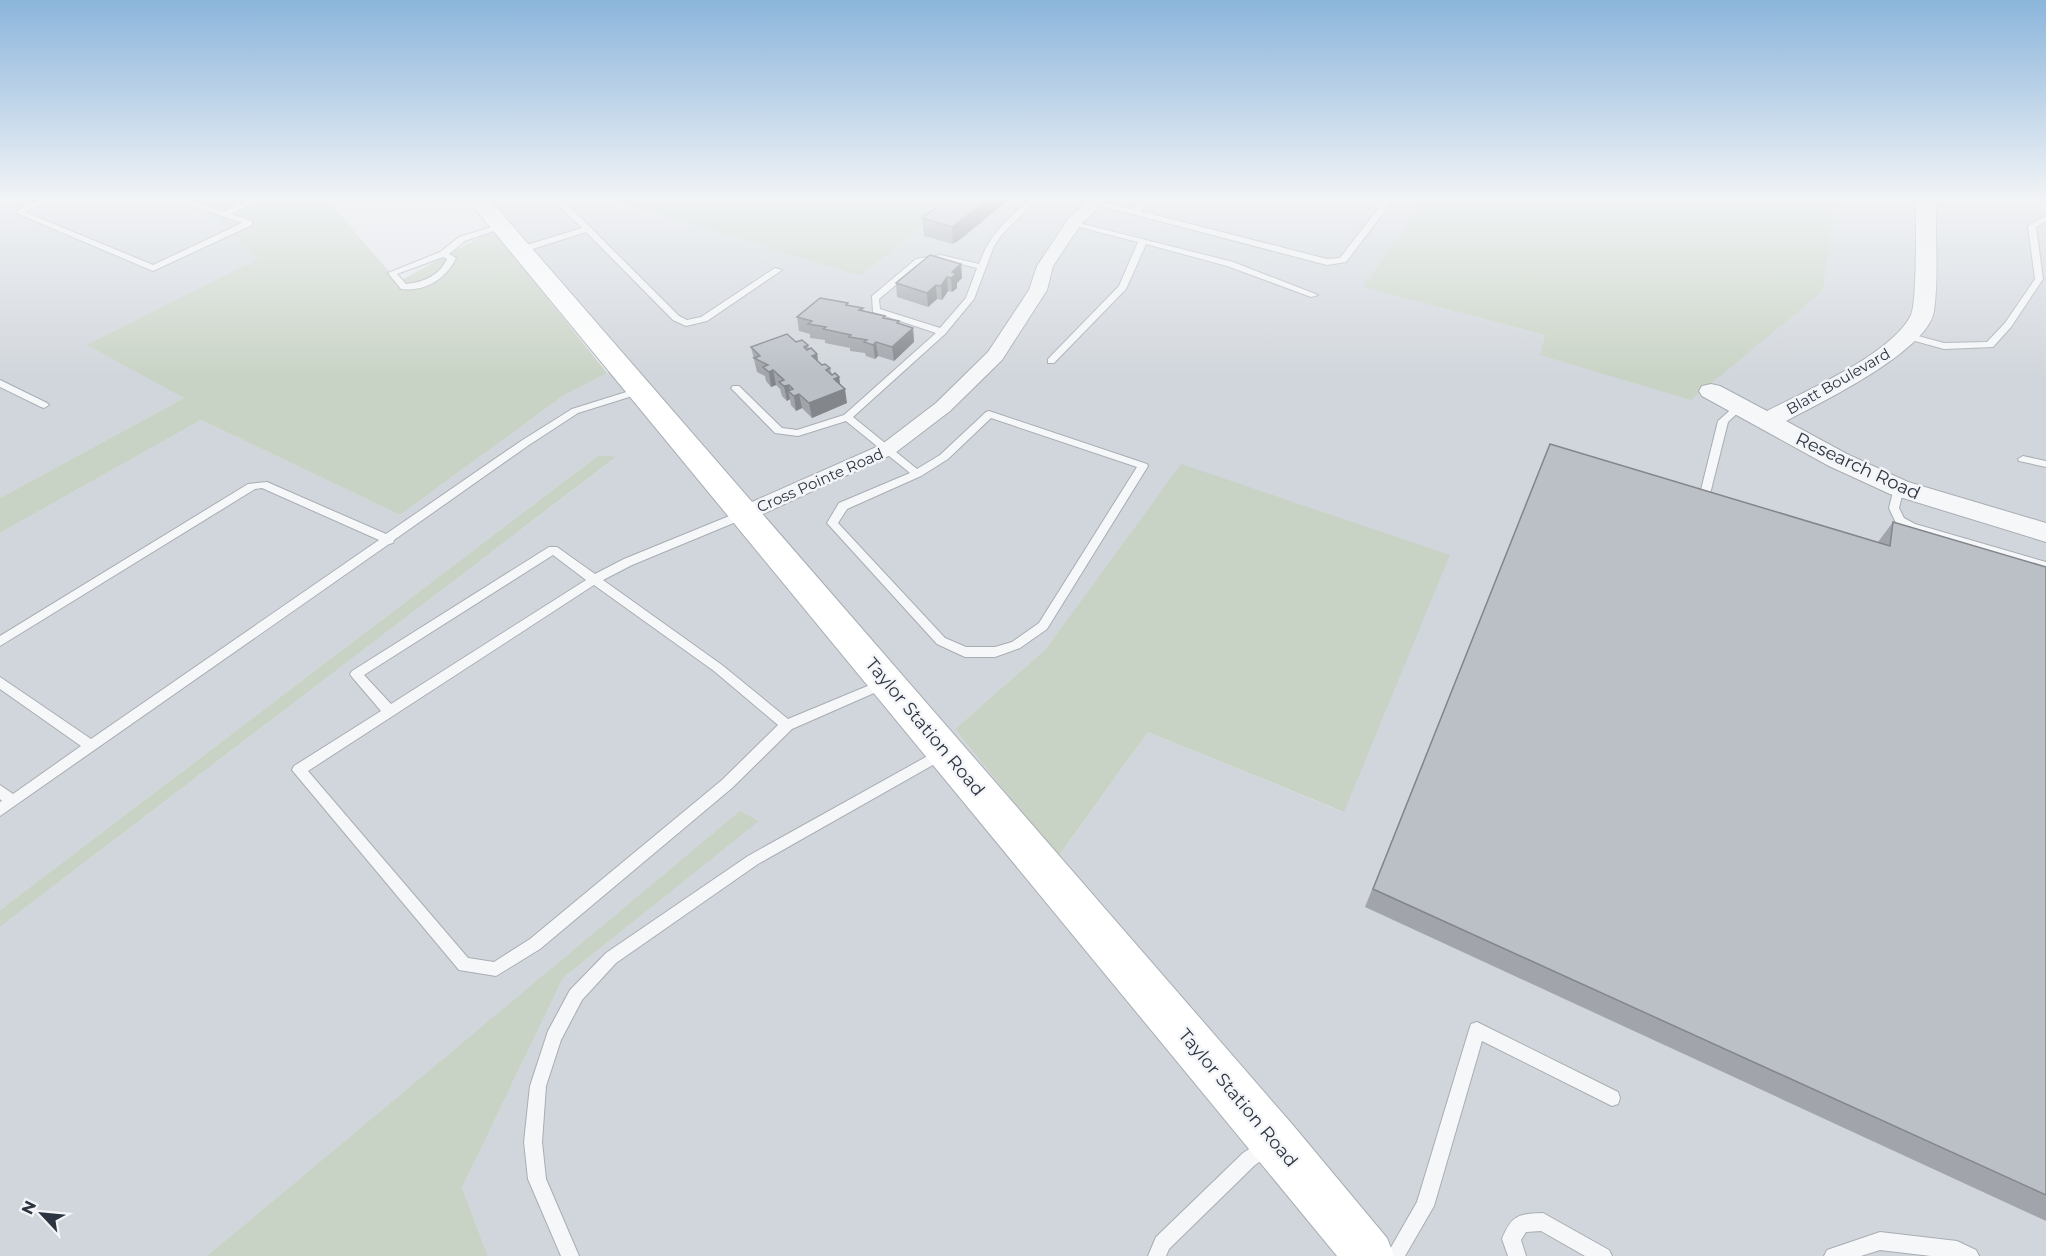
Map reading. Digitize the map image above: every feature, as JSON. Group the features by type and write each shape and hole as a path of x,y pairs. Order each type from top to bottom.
{"main road":[{"name":"Taylor Station Road","path":"528,259 946,751 1369,1256"}],"street":[{"name":"Cross Pointe Road","path":"744,514 888,449 943,407 995,356 1038,290 1045,266 1050,259"},
{"name":"Blatt Boulevard","path":"1768,421 1888,354 1915,329 1923,313 1924,259"},
{"name":"Research Road","path":"1711,391 1838,460 1899,488 2046,533"}],"lane":[{"path":"130,259 153,268 173,259"},
{"path":"429,259 392,273 404,287 431,282 446,271 452,259"},
{"path":"617,259 676,318 686,324 704,319 778,270"},
{"path":"932,259 919,261 875,298 876,310 942,332"},
{"path":"948,259 982,267"},
{"path":"736,388 779,431 798,433 847,417 942,332 970,298 985,259"},
{"path":"1051,361 1123,287 1135,259"},
{"path":"1210,259 1314,295"},
{"path":"1314,259 1327,262 1343,261 1345,259"},
{"path":"1907,336 1944,346 1990,345 2008,325 2039,279 2036,259"},
{"path":"0,383 44,405"},
{"path":"0,810 90,745 389,540 508,454 575,411 639,391"},
{"path":"1706,490 1723,421 1740,406"},
{"path":"989,414 1143,466 1042,627 1016,645 994,652 966,652 941,640 832,523 843,506 917,474 944,457 989,414"},
{"path":"847,417 917,474"},
{"path":"2023,459 2046,464"},
{"path":"0,642 252,486 263,484 389,540"},
{"path":"1899,488 1894,508 1900,520 1911,526 2046,566"},
{"path":"744,514 628,562 596,579 299,770 464,965 496,969 535,944 718,792 787,725 887,682"},
{"path":"390,712 356,674 553,550 718,668 787,725"},
{"path":"0,682 90,745"},
{"path":"570,1256 537,1179 533,1142 538,1086 554,1037 576,995 611,957 753,861 946,751"},
{"path":"0,791 12,801"},
{"path":"1395,1256 1425,1206 1477,1030 1612,1098"},
{"path":"1157,1256 1162,1243 1249,1159 1275,1141"},
{"path":"1517,1256 1511,1239 1521,1222 1543,1222 1603,1256"},
{"path":"1842,1255 1880,1241 1957,1250 1970,1256"}],"shaded area":[{"path":"0,259 258,259 184,398 0,498"},
{"path":"538,259 804,259 860,276 882,259 1384,259 1364,287 1545,335 1541,355 1823,291 1827,259 2046,259 2046,1256 488,1256 462,1188 563,978 758,821 740,812 207,1256 0,1256 0,927 615,458 599,455 0,910 0,533 201,420 400,515 563,396 626,363","holes":["1046,649 1343,812 1148,732 1059,856 955,729"]}],"green space":[{"path":"258,259 378,259 398,282 441,259 515,259 607,373 563,396 400,515 201,420 0,533 0,498 184,398 87,345"},
{"path":"804,259 882,259 860,276"},
{"path":"1383,259 1827,259 1823,291 1691,400 1540,355 1545,335 1363,287"},
{"path":"599,455 616,457 0,927 0,910"},
{"path":"1181,464 1450,555 1344,812 1148,732 1058,857 955,729 1046,649"},
{"path":"740,811 759,821 563,978 462,1188 488,1256 207,1256"}],"building":[{"path":"926,259 942,259 961,264 952,272 956,274 951,278 947,277 941,286 936,285 927,293 896,283"},
{"path":"820,298 848,303 846,305 863,308 859,310 885,316 883,318 899,321 897,323 913,328 892,347 876,342 873,345 864,342 867,340 823,329 826,327 808,324 812,321 797,317"},
{"path":"787,334 796,342 802,340 808,345 804,347 807,350 811,348 817,354 812,356 822,365 825,364 830,368 826,370 832,375 835,373 839,377 834,379 845,389 809,403 799,394 794,396 788,391 793,389 789,385 784,386 779,382 784,380 773,370 769,372 763,367 768,365 754,358 760,356 751,347"},
{"path":"1550,444 1890,546 1893,522 2046,567 2046,1195 1373,889"}]}
